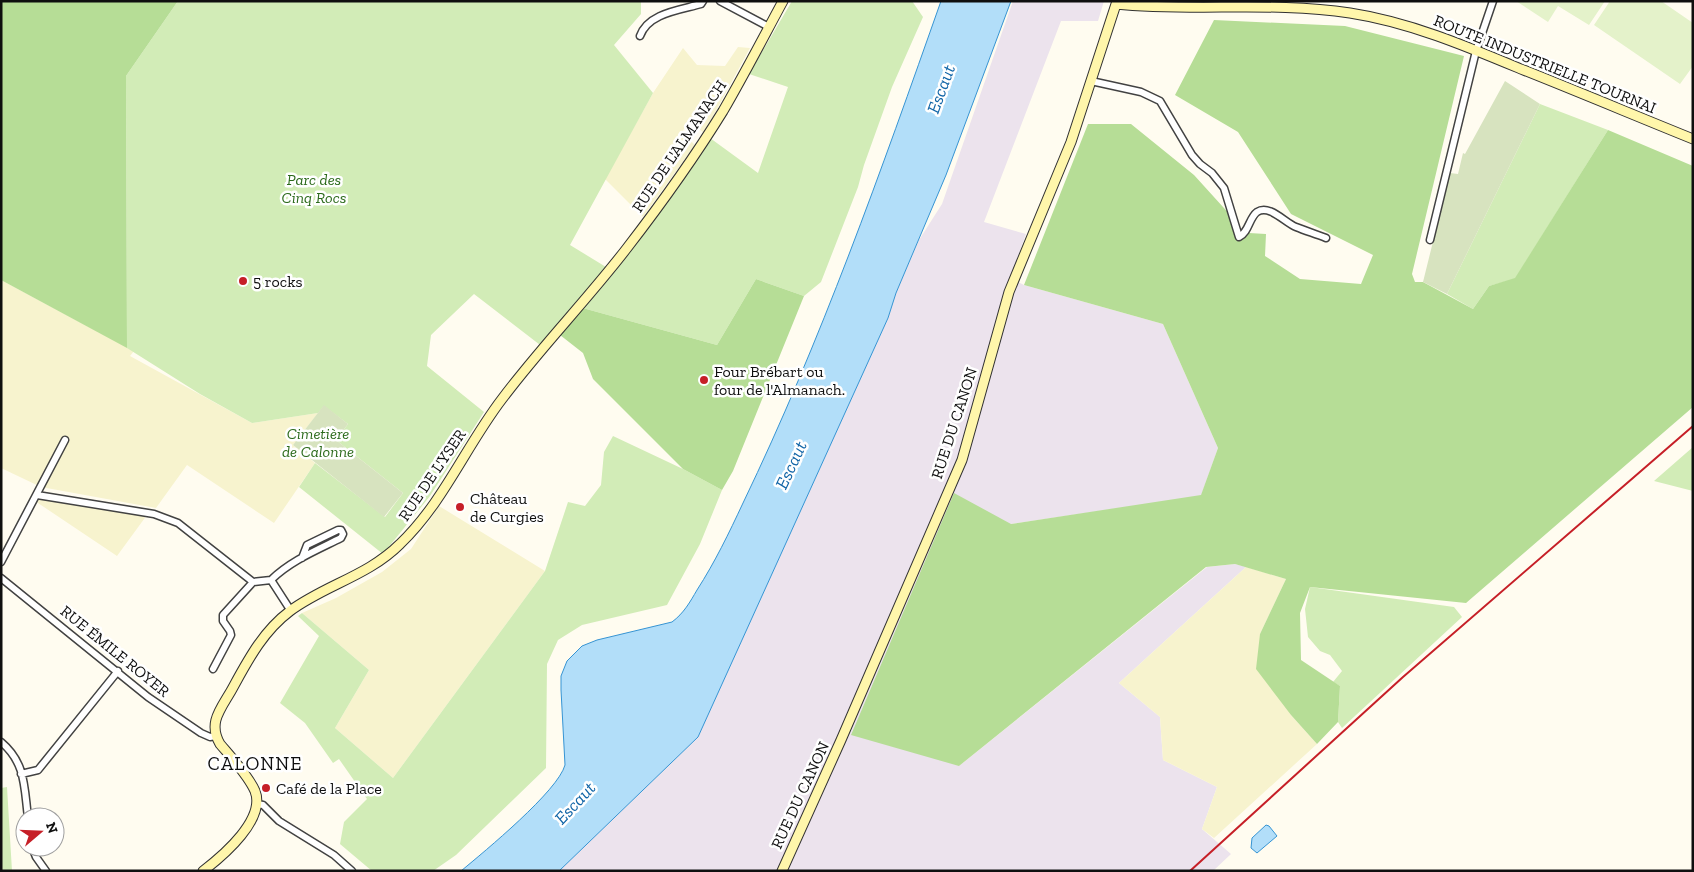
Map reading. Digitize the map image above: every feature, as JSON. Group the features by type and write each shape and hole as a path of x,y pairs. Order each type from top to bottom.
{"main road":[{"name":"RUE DE L'ALMANACH","path":"586,298 626,250 690,162 726,104 783,1"},
{"name":"ROUTE INDUSTRIELLE TOURNAI","path":"1116,3 1304,8 1350,13 1386,20 1476,51 1693,139"},
{"name":"RUE DU CANON","path":"782,871 843,737 962,460 1009,292 1071,142 1116,3"},
{"name":"RUE DE L'YSER","path":"216,736 215,729 218,714 254,650 268,632 291,611 372,567 393,551 411,533 438,498 502,399 586,298"},
{"path":"204,871 228,850 251,822 257,804 251,784 216,736"}],"street":[{"path":"640,36 642,30 649,23 659,17 700,4 703,1"},
{"path":"720,1 769,27"},
{"path":"1430,240 1476,51 1493,1"},
{"path":"1091,81 1141,92 1160,100 1192,155 1212,173 1224,188 1239,237 1243,235 1256,213 1261,210 1267,210 1294,227 1326,238"},
{"path":"1,562 65,440"},
{"path":"37,495 154,514 167,518 178,523 253,582"},
{"path":"213,669 231,635 223,621 223,615 253,582 271,580 282,569 341,538 341,530 307,545 302,558"},
{"name":"RUE ÉMILE ROYER","path":"1,578 148,697 201,734 210,737 216,736"},
{"path":"271,580 291,611"},
{"path":"21,774 38,770 118,671"},
{"path":"1,742 11,751 19,763 26,807"},
{"path":"257,804 263,804 279,822 334,855 352,871"},
{"path":"36,857 46,871"}],"shaded area":[{"path":"1013,1 1104,1 1098,21 1061,21 984,222 1026,234 1010,278 1024,285 1163,324 1218,448 1201,496 1011,524 959,766 1207,567 1235,564 1246,567 1119,683 1160,717 1163,760 1217,787 1202,829 1231,854 1213,871 559,871 698,737 888,318 896,293 919,240 942,204"},
{"path":"738,47 750,48 704,133 688,120 682,133 695,145 643,217 605,179 653,93 683,48 697,65 725,66"},
{"path":"1,280 134,351 130,356 252,423 318,413 293,445 315,463 274,523 187,465 156,508 41,487 1,468"},
{"path":"43,498 147,515 117,556 35,501"},
{"path":"439,506 545,571 393,778 335,728 369,670 302,613 336,598 382,572 411,549"},
{"path":"1246,567 1286,579 1260,634 1291,715 1317,744 1214,838 1202,829 1217,787 1163,760 1160,717 1119,683"}],"green space":[{"path":"1,1 178,1 126,76 127,348 1,280"},
{"name":"Parc des Cinq Rocs","path":"178,1 641,1 641,14 614,45 653,93 570,245 606,267 544,348 474,294 431,335 427,366 484,412 430,496 383,554 299,487 315,463 385,517 403,493 336,440 348,424 324,406 318,413 252,423 200,394 127,348 126,76"},
{"path":"792,1 912,1 923,17 892,87 858,187 821,282 804,296 756,279 717,345 579,307 710,138 758,173 788,87 749,74"},
{"path":"1516,1 1605,1 1589,25 1558,6 1548,22"},
{"path":"1610,1 1661,1 1693,23 1693,66 1680,84 1594,25"},
{"path":"1214,20 1345,26 1464,56 1412,274 1415,282 1423,282 1473,309 1489,286 1515,278 1608,130 1693,166 1693,407 1466,603 1310,587 1300,613 1301,660 1340,686 1338,722 1317,744 1291,715 1256,669 1260,634 1286,579 1235,564 1206,567 959,766 851,735 954,493 1011,524 1201,495 1218,448 1163,324 1024,285 1088,124 1131,124 1194,175 1233,218 1239,236 1249,233 1266,234 1265,256 1300,279 1361,284 1373,255 1291,214 1238,132 1175,95"},
{"path":"1505,81 1540,104 1447,294 1423,282 1450,173 1458,174 1463,153 1465,154"},
{"path":"1540,104 1608,130 1515,279 1489,286 1473,309 1447,294"},
{"path":"756,279 804,296 733,471 722,490 683,469 593,379 583,353 560,335 579,307 717,345"},
{"name":"Cimetière de Calonne","path":"324,405 348,424 336,440 403,493 384,517 293,445"},
{"path":"613,436 683,469 722,490 700,544 667,605 582,625 558,640 547,664 546,768 456,855 433,871 372,871 340,844 344,822 367,799 339,759 333,763 305,723 280,703 319,636 298,616 302,613 369,670 335,728 393,778 545,571 568,502 585,506 601,485 604,452"},
{"path":"1693,447 1693,491 1654,481"},
{"path":"1310,587 1454,607 1462,617 1342,728 1338,722 1340,686 1333,682 1342,671 1330,655 1320,651 1308,637 1305,609"},
{"path":"7,787 12,871 1,871 1,788"}],"water":[{"name":"Escaut","path":"941,1 1011,1 946,175 896,293 888,318 698,737 559,871 461,871 535,805 560,776 565,765 561,676 567,661 582,646 597,640 672,622 686,607 716,558 771,442 824,318 873,192"},
{"path":"1266,825 1277,836 1257,853 1251,848 1252,838"}],"railway":[{"path":"1190,871 1403,677 1693,426"}],"place":[{"name":"5 rocks","path":"243,281"},
{"name":"Four Brébart ou four de l'Almanach.","path":"704,380"},
{"name":"Château de Curgies","path":"460,507"},
{"name":"Café de la Place","path":"266,788"}],"district":[{"name":"CALONNE","path":"255,763"}]}
